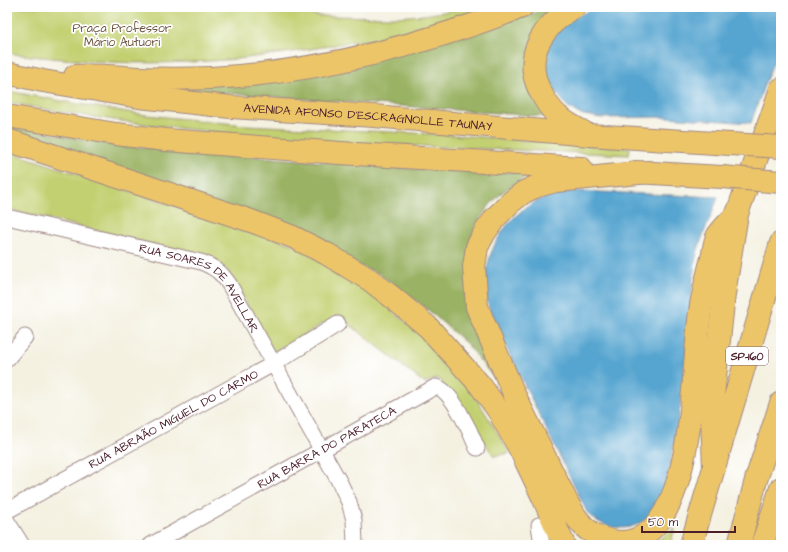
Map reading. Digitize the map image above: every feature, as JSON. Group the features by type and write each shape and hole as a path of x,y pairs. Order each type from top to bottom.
{"highway":[{"path":"31,78 91,75 177,79 220,77 294,70 364,56 441,35 522,7"},
{"path":"574,7 560,15 539,40 534,55 532,69 544,100 558,116 589,135"},
{"name":"AVENIDA AFONSO D'ESCRAGNOLLE TAUNAY","path":"7,73 139,97 232,107 374,116 589,135 781,147"},
{"path":"714,468 712,418 713,396 724,294 736,214 781,89"},
{"path":"7,116 116,134 166,140 332,153 649,172 781,182"},
{"path":"7,140 251,221 293,237 327,254 370,280 428,327 480,385 498,410 521,451 564,545"},
{"path":"649,172 556,181 530,189 511,202 495,218 477,247 474,267 478,307 498,359 568,504 580,523 597,536 615,542 632,541 645,536 659,522 668,507 680,474 687,446 701,306 717,237 736,214"},
{"name":"SP-160","path":"691,545 781,243"},
{"path":"739,545 756,480 781,403"},
{"path":"762,545 781,488"}],"street":[{"name":"RUA SOARES DE AVELLAR","path":"7,217 200,262 212,266 219,271 229,284 322,449 349,502 354,520 355,545"},
{"name":"RUA ABRAÃO MIGUEL DO CARMO","path":"7,511 273,364 338,324"},
{"path":"7,359 24,337"},
{"name":"RUA BARRA DO PARATECA","path":"151,545 432,388 438,387 443,389 448,394 468,426 477,448"},
{"path":"7,521 22,545"},
{"path":"539,525 542,545"}],"green space":[{"name":"Praça Professor Mário Autuori","path":"7,7 272,7 320,16 397,17 424,15 466,7 498,7 401,37 351,42 266,56 208,61 150,63 64,59 7,53"},
{"path":"549,7 558,7 530,45 552,117 169,89 528,15"},
{"path":"7,91 146,115 245,125 452,135 630,148 629,155 395,145 239,134 84,116 7,102"},
{"path":"7,125 113,145 411,169 518,172 533,175 513,185 495,199 475,227 470,242 470,302 479,340 493,377 467,344 426,308 378,273 7,131"},
{"path":"7,151 292,244 364,287 428,341 465,383 510,453 494,456 439,378 424,383 338,315 274,352 228,271 219,262 207,257 7,209"},
{"path":"675,528 670,545 650,545 656,542"}],"water":[{"path":"596,7 781,7 781,44 751,123 666,117 601,118 579,114 567,106 550,85 544,69 543,59 546,46 566,22"},
{"path":"576,191 718,197 696,257 681,401 675,440 664,491 661,500 646,518 638,524 628,527 618,528 608,526 588,514 499,333 490,312 487,299 486,282 492,250 500,235 510,222 522,210 536,201 555,194"}]}
